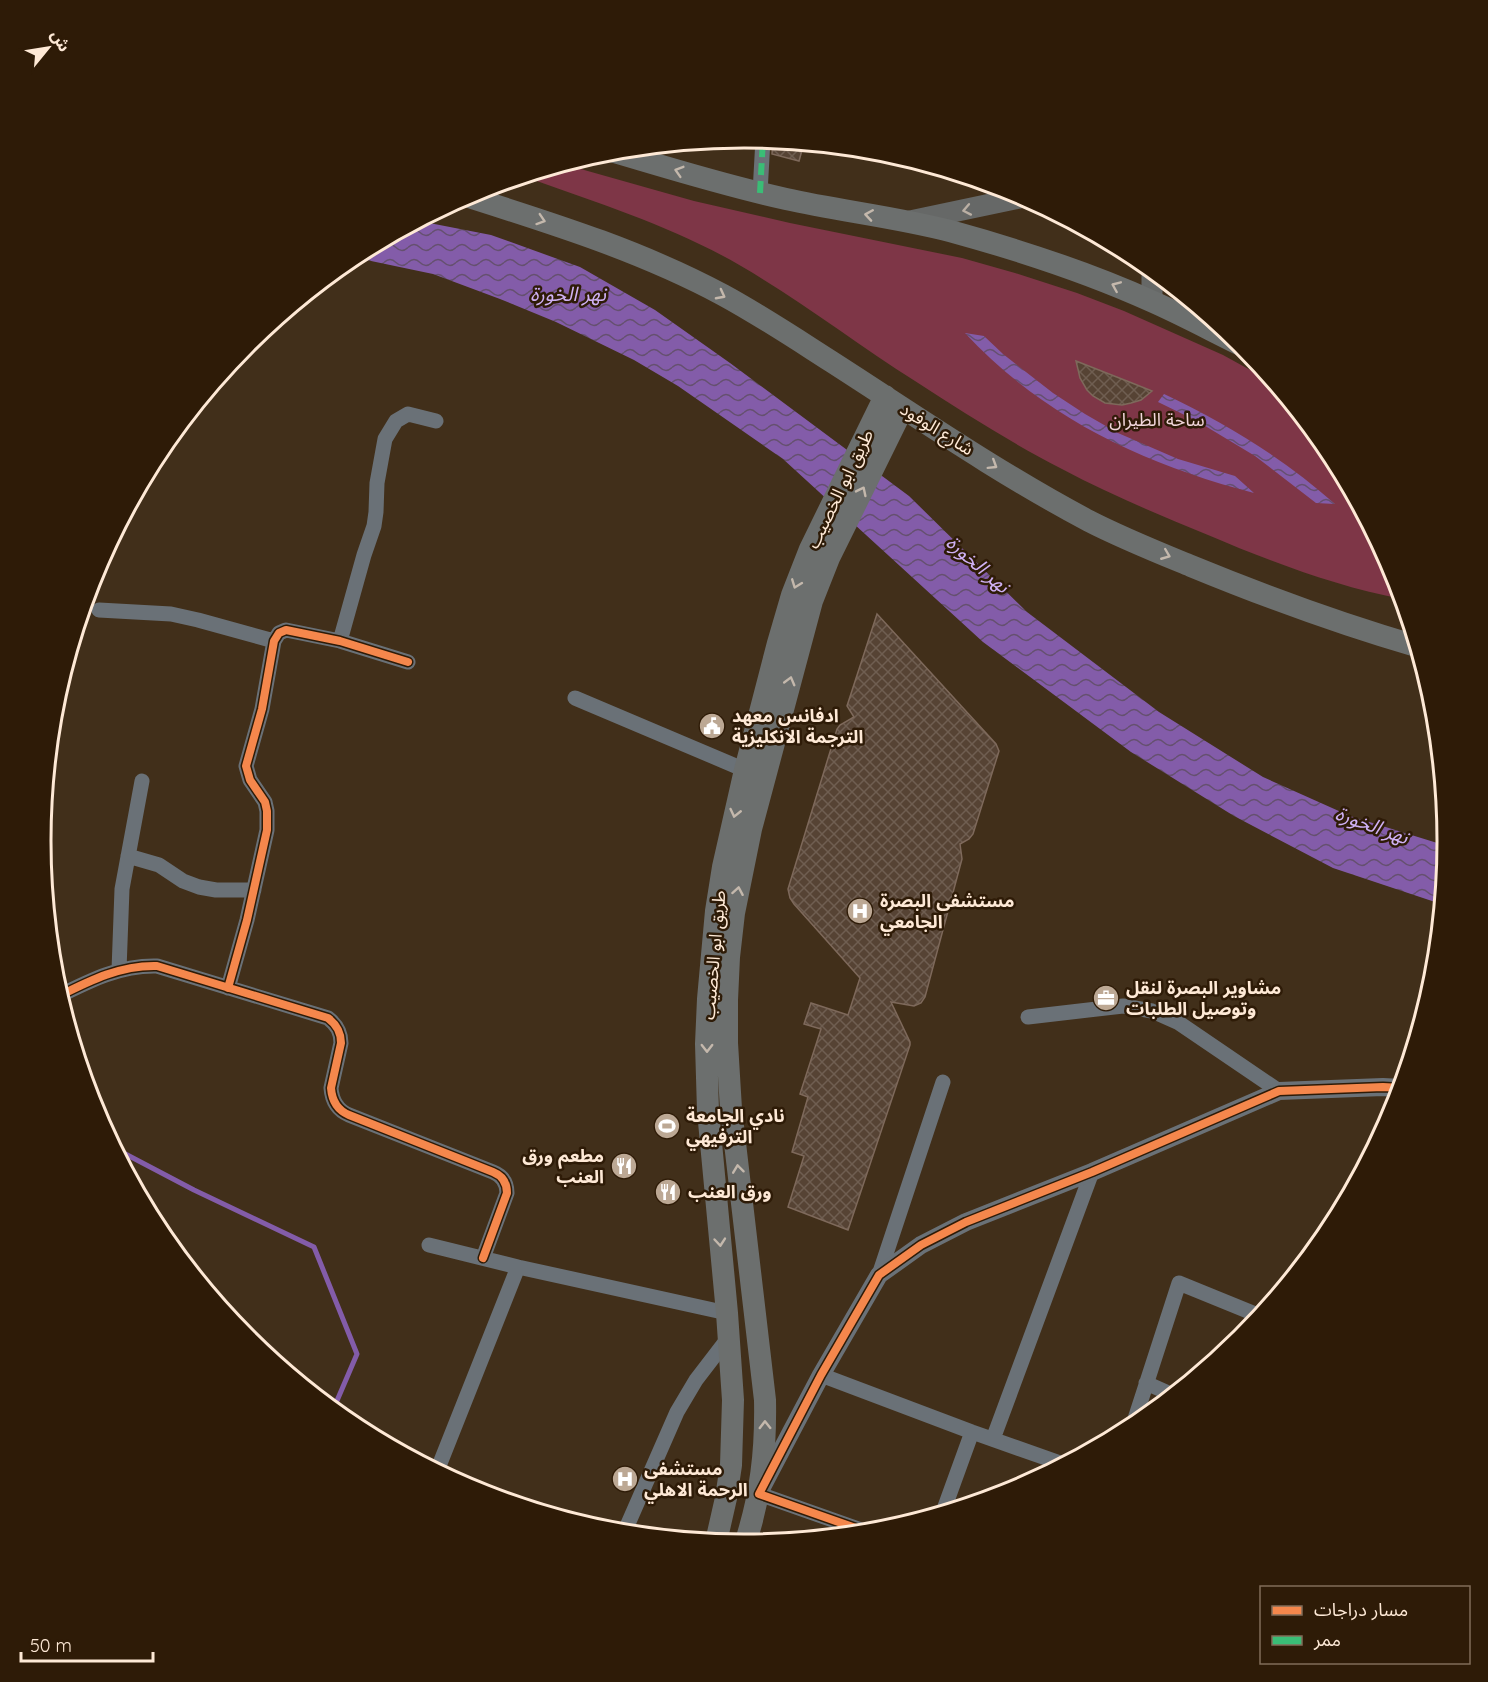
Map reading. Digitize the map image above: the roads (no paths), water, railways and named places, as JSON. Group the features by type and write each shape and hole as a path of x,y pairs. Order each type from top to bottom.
{"main road":[{"path":"633,157 760,194 910,221 1054,262 1152,301 1213,331"},
{"path":"499,193 510,210"},
{"name":"شارع الوفود","path":"480,201 626,250 722,294 1031,489 1091,522 1244,588 1408,643"},
{"path":"910,221 1009,201"},
{"path":"1152,281 1152,301"},
{"name":"طريق ابو الخصيب","path":"748,1534 759,1494 764,1463 765,1400 730,1109 727,1000 734,913 741,871 805,623 837,519 894,402"},
{"name":"طريق ابو الخصيب","path":"718,1533 731,1465 734,1400 708,1111 707,1021 712,944 723,867 745,770 789,603 810,549 837,519"},
{"path":"708,1111 730,1109"}],"street":[{"path":"760,194 762,148"},
{"path":"340,641 374,526 377,483 385,439 396,421 408,414 436,421"},
{"path":"99,610 171,614 274,641"},
{"path":"228,988 248,920 267,830 265,802 250,780 246,766 262,709 274,641 279,633 286,630 340,641 408,662"},
{"path":"575,698 745,770"},
{"path":"119,970 122,889 142,781"},
{"path":"128,856 159,865 183,881 199,887 216,890 254,890"},
{"path":"68,992 119,970 139,965 157,966 328,1018 339,1029 341,1043 332,1095 337,1108 493,1172 502,1178 507,1193 483,1258"},
{"path":"1028,1017 1124,1006 1152,1011 1179,1023 1279,1091"},
{"path":"849,1526 759,1494 821,1376 879,1275 943,1082"},
{"path":"879,1275 921,1245 966,1221 1092,1172 1279,1091 1391,1087"},
{"path":"993,1439 1092,1172"},
{"path":"429,1245 727,1313"},
{"path":"440,1464 518,1267"},
{"path":"1137,1411 1179,1283 1251,1312"},
{"path":"628,1524 681,1403 729,1337"},
{"path":"821,1376 1055,1461"},
{"path":"1146,1383 1165,1392"},
{"path":"946,1503 972,1432"}],"water":[{"name":"نهر الخورة","path":"430,223 491,235 580,267 655,310 909,496 1027,612 1159,712 1263,777 1350,816 1437,843 1434,902 1333,868 1234,816 1131,752 983,642 783,459 678,386 634,360 556,322 433,274 367,260"},
{"path":"965,333 984,336 1053,393 1118,433 1178,459 1235,476 1254,493 1174,468 1098,434 1028,390"},
{"path":"1164,394 1254,443 1335,504 1316,503 1255,456 1197,421 1158,402"}],"waterway":[{"path":"125,1154 194,1190 314,1247 357,1354 337,1401"}],"place":[{"name":"ادفانس معهد الترجمة الانكليزية","path":"712,726"},
{"name":"مستشفى البصرة الجامعي","path":"860,911"},
{"name":"مشاوير البصرة لنقل وتوصيل الطلبات","path":"1106,998"},
{"name":"نادي الجامعة الترفيهي","path":"667,1126"},
{"name":"مطعم ورق العنب","path":"624,1166"},
{"name":"ورق العنب","path":"668,1192"},
{"name":"مستشفى الرحمة الاهلي","path":"625,1479"}],"park label":[{"name":"ساحة الطيران","path":"1157,420"}]}
